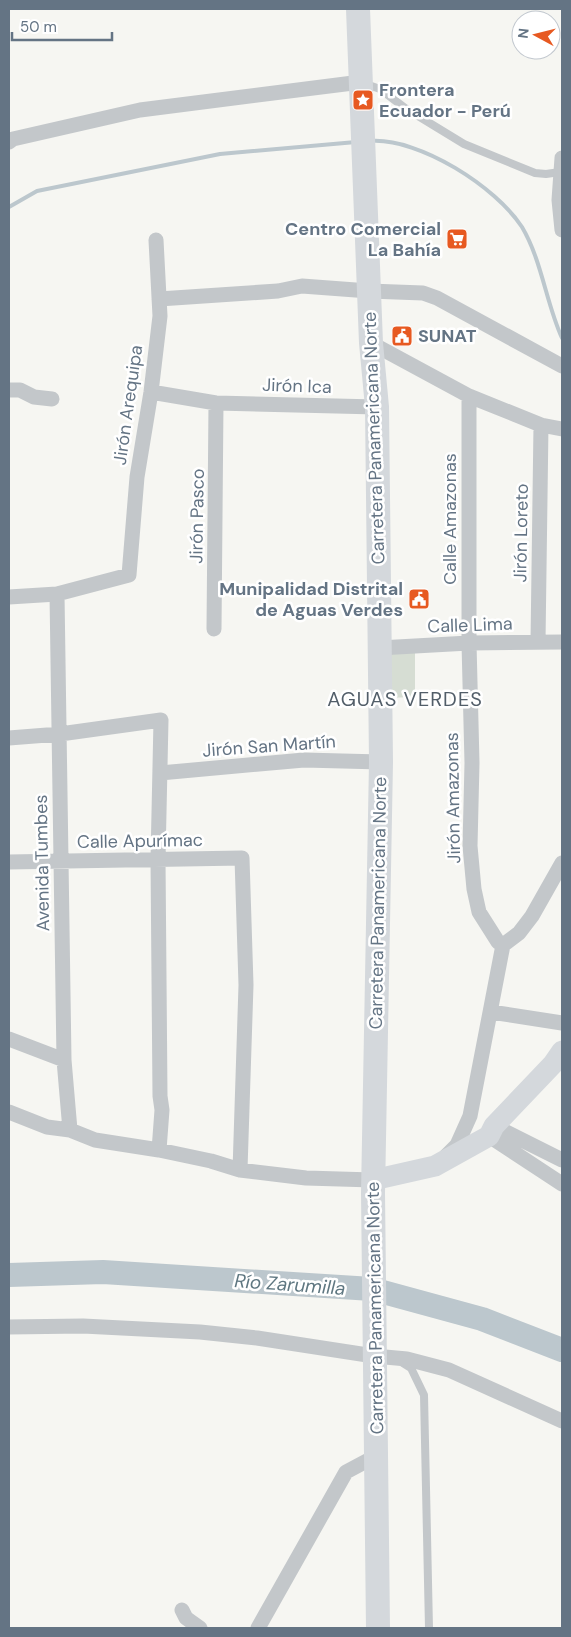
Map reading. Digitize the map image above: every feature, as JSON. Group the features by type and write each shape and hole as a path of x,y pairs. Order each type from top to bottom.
{"main road":[{"name":"Carretera Panamericana Norte","path":"358,9 371,343 377,407 381,762 373,1186 381,1352 376,1456 378,1628"}],"street":[{"path":"9,142 13,139 140,110 361,90"},
{"path":"562,168 559,200 562,230"},
{"name":"Jirón Arequipa","path":"57,594 129,575 137,477 151,392 160,316 156,240"},
{"path":"159,299 278,291 302,286 369,291 423,292 562,366"},
{"path":"371,343 469,396 542,425 562,429"},
{"path":"9,390 20,390 34,397 52,399"},
{"name":"Jirón Ica","path":"151,392 216,402 377,407"},
{"name":"Calle Amazonas","path":"469,396 469,643"},
{"name":"Jirón Pasco","path":"214,629 216,402"},
{"name":"Jirón Loreto","path":"538,642 542,425"},
{"path":"9,597 57,594"},
{"name":"Avenida Tumbes","path":"57,594 64,1060 70,1130"},
{"name":"Calle Lima","path":"379,648 469,643 562,642"},
{"name":"Jirón Amazonas","path":"469,643 472,763 470,846 474,889 479,912 498,942 503,945"},
{"path":"9,738 60,734 161,720 158,859 160,1096 162,1110 159,1150"},
{"name":"Jirón San Martín","path":"160,773 304,760 381,762"},
{"name":"Calle Apurímac","path":"9,862 242,858 246,985 240,1170"},
{"path":"435,1166 457,1145 470,1116 503,945 519,933 527,922 562,863"},
{"path":"491,1012 562,1023"},
{"path":"9,1039 64,1060"},
{"path":"9,1112 47,1127 70,1130 94,1140 159,1150 212,1161 240,1170 373,1186 435,1166 491,1131 562,1051"},
{"path":"491,1131 562,1160"},
{"path":"491,1131 562,1184"},
{"path":"9,1327 83,1326 200,1332 381,1352 449,1370 562,1421"},
{"path":"258,1628 346,1472 376,1456"},
{"path":"182,1610 186,1618 200,1628"}],"lane":[{"path":"361,90 380,89 405,108 464,144 535,173 546,174 562,168"},
{"path":"381,1352 411,1368 424,1395 429,1628"}],"shaded area":[{"path":"415,652 415,697 385,698 386,654"}],"waterway":[{"path":"371,141 390,142 433,156 476,181 510,212 522,227 529,240 562,338"},
{"path":"9,207 37,191 220,154 356,142"},
{"name":"Río Zarumilla","path":"9,1275 103,1272 372,1289 482,1319 562,1350"}],"place":[{"name":"Frontera Ecuador - Perú","path":"363,100"},
{"name":"Centro Comercial La Bahía","path":"457,239"},
{"name":"SUNAT","path":"402,336"},
{"name":"Munipalidad Distrital de Aguas Verdes","path":"419,599"}],"district":[{"name":"AGUAS VERDES","path":"405,699"}]}
